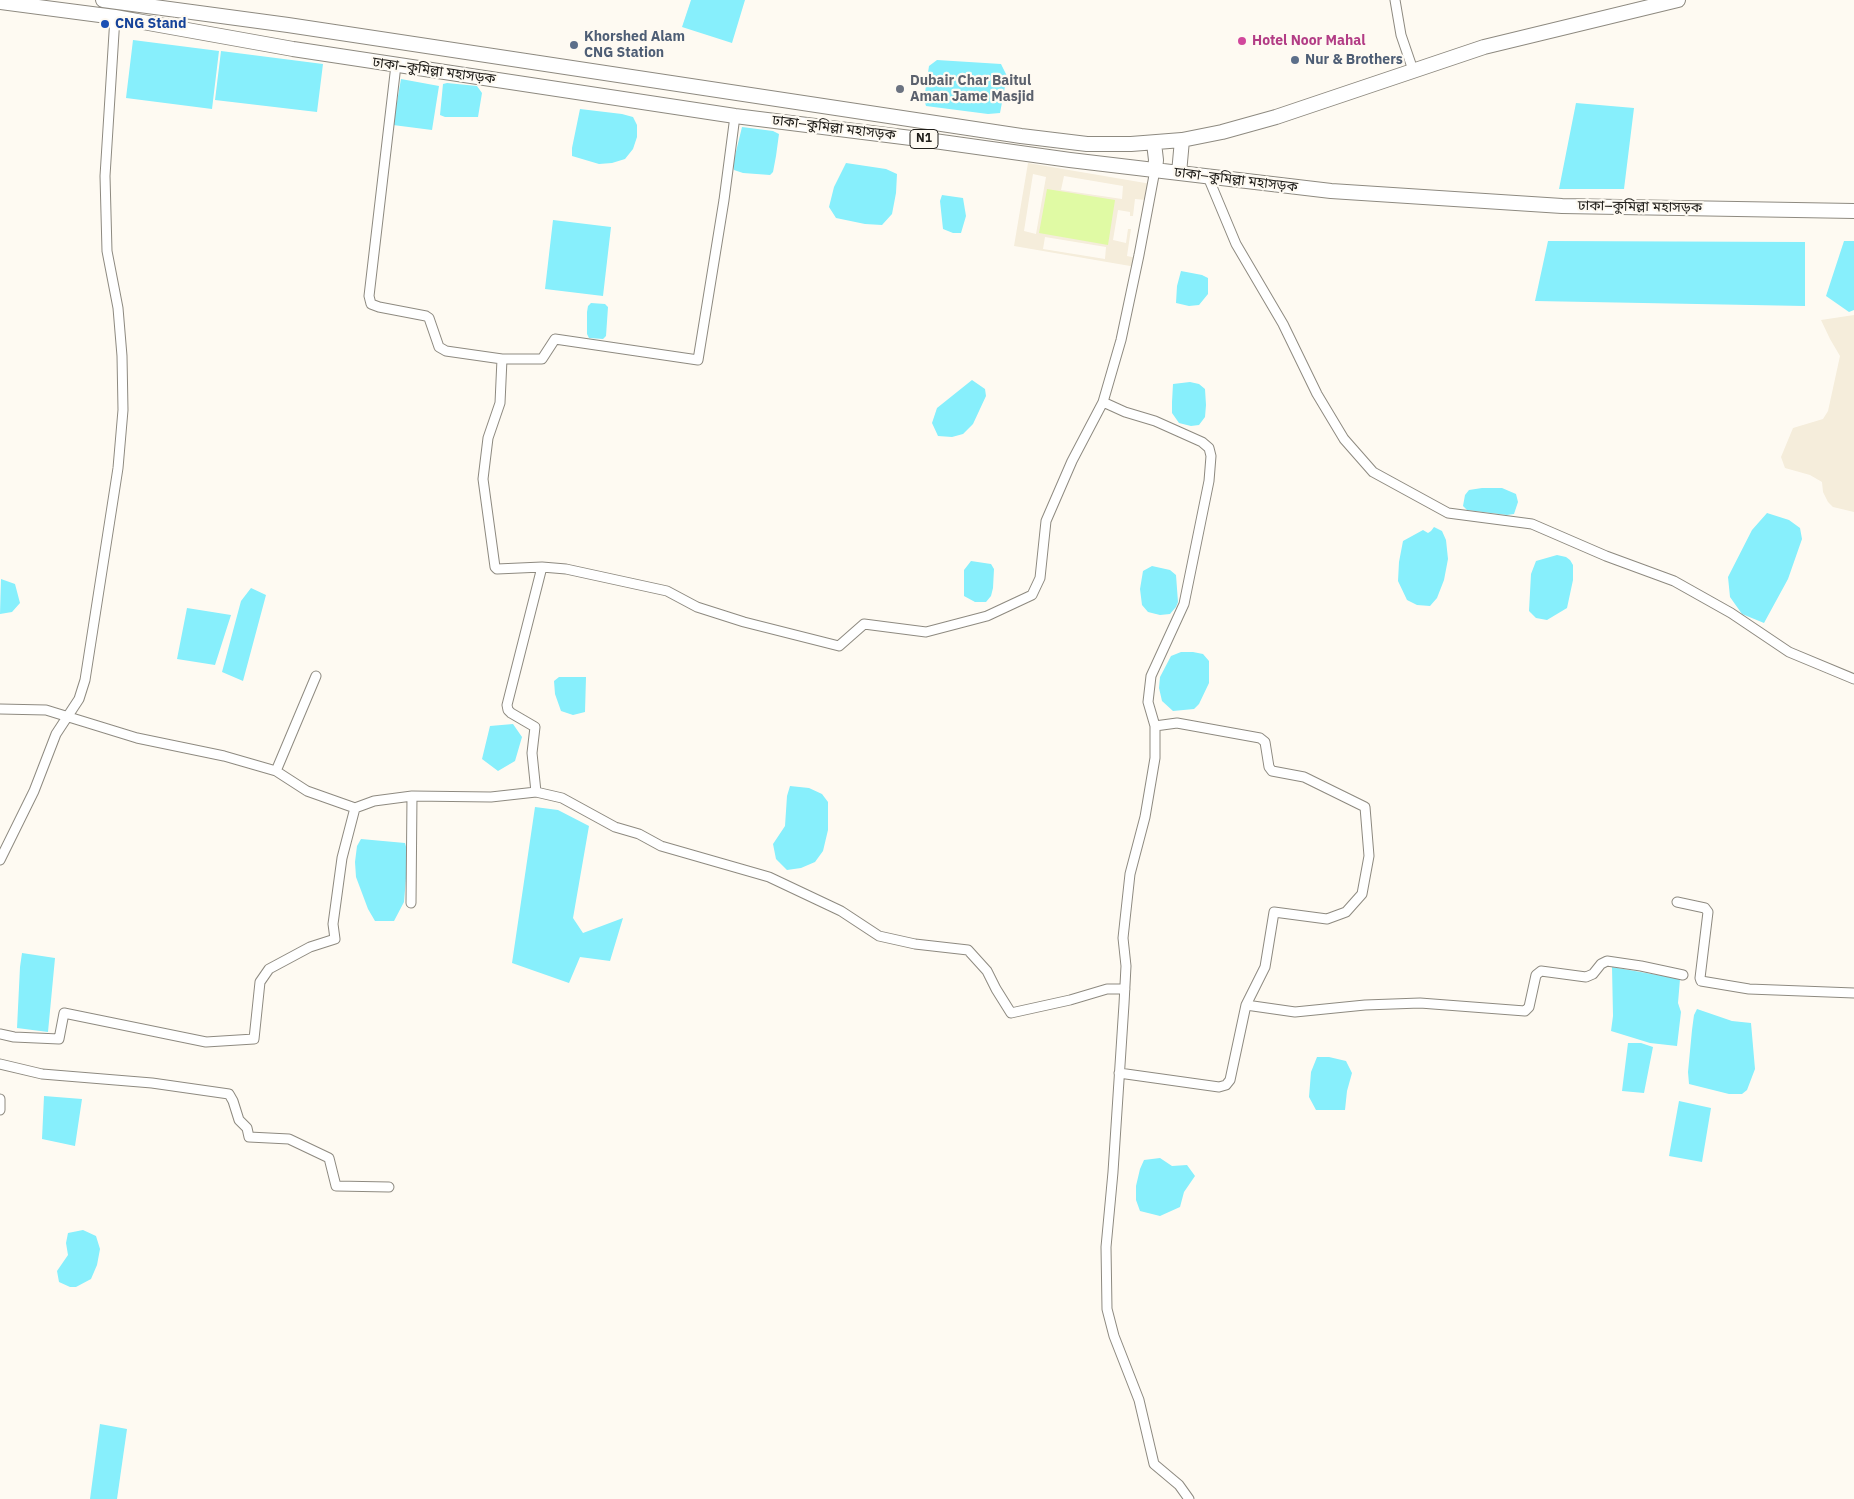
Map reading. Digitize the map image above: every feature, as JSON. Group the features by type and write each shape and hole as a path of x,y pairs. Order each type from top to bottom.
{"highway":[{"name":"ঢাকা–কুমিল্লা মহাসড়ক","path":"103,0 288,25 1021,136 1087,144 1154,143 1182,140 1222,132 1276,117 1484,47 1678,0"},
{"name":"ঢাকা–কুমিল্লা মহাসড়ক","path":"1,2 115,17 293,49 735,116 1331,191 1562,206 1854,211"},
{"path":"1180,173 1182,140"},
{"path":"1154,143 1155,170"}],"street":[{"path":"1395,0 1401,35 1413,70"},
{"path":"0,860 34,791 56,734 66,716 79,700 85,680 118,468 123,410 122,356 118,308 107,252 105,176 115,17"},
{"path":"396,65 369,296 372,304 379,308 429,318 439,347 442,350 502,359 542,359 555,339 698,360 724,200 735,116"},
{"path":"502,359 500,403 488,438 483,479 495,567 501,569 566,569 667,591 697,607 744,622 839,646 864,624 926,632 987,616 1032,595 1040,578 1046,520 1072,462 1092,427 1103,402 1121,340 1155,170"},
{"path":"1208,176 1236,244 1283,324 1317,394 1344,438 1373,472 1448,513 1532,524 1606,556 1674,581 1731,613 1789,652 1854,679"},
{"path":"1103,402 1170,428 1202,442 1210,448 1209,481 1184,604 1151,676 1148,702 1156,726 1153,768 1144,817 1130,874 1123,938 1126,966 1125,989 1106,1248 1107,1309 1114,1336 1139,1400 1154,1464 1178,1485 1188,1499"},
{"path":"536,792 532,753 535,726 511,713 507,705 542,568"},
{"path":"276,771 316,676"},
{"path":"0,709 46,710 137,738 224,756 276,771 307,791 355,808 374,801 412,796 491,797 536,792 562,798 615,826 639,834 661,846 769,877 841,911 879,936 915,944 968,950 987,971 1011,1013 1070,1000 1107,989 1125,989"},
{"path":"1119,1073 1219,1087 1226,1085 1230,1080 1246,1005 1265,966 1274,912 1327,919 1346,912 1362,894 1369,856 1366,807 1304,777 1272,770 1269,767 1265,742 1260,738 1177,723 1156,726"},
{"path":"411,903 412,796"},
{"path":"0,1034 14,1037 59,1039 64,1013 206,1042 254,1039 260,982 269,969 310,947 335,939 333,924 342,858 355,808"},
{"path":"1677,902 1705,908 1708,912 1701,982 1749,989 1854,993"},
{"path":"1246,1005 1294,1012 1366,1005 1420,1003 1525,1011 1529,1007 1536,975 1541,971 1586,976 1593,974 1600,964 1607,961 1683,975"},
{"path":"0,1064 42,1074 152,1084 229,1094 239,1120 247,1128 249,1137 289,1139 330,1158 336,1186 389,1187"},
{"path":"0,1098 0,1110"}],"shaded area":[{"path":"1028,163 1151,184 1136,267 1014,246","holes":["1033,174 1046,177 1036,234 1024,231","1064,176 1123,186 1122,199 1061,190","1135,199 1146,200 1137,258 1127,256 1131,229 1128,229 1126,243 1113,240 1118,210 1130,212 1130,216 1133,216","1045,237 1106,247 1105,259 1043,249"]},
{"path":"1854,315 1854,512 1833,507 1823,492 1822,482 1810,475 1785,468 1781,457 1793,428 1823,419 1828,411 1840,356 1821,320"}],"green space":[{"path":"1047,189 1115,200 1108,245 1039,233"}],"water":[{"path":"691,0 745,0 732,43 682,27"},
{"path":"133,40 219,51 212,109 126,98"},
{"path":"221,51 323,64 317,112 215,100"},
{"path":"937,60 1001,64 1007,76 1000,113 988,114 926,106 924,99 929,66"},
{"path":"401,79 439,86 432,130 393,125"},
{"path":"443,84 477,86 482,93 478,117 445,117 440,115"},
{"path":"1576,103 1634,108 1624,189 1559,189"},
{"path":"580,109 633,117 637,125 637,137 633,149 625,159 599,164 572,156"},
{"path":"742,127 773,131 779,134 773,172 770,175 743,173 734,170 733,164"},
{"path":"846,163 886,169 897,174 892,214 882,225 865,224 836,218 829,207 834,187"},
{"path":"942,195 963,198 966,216 961,233 953,233 943,229 940,201"},
{"path":"553,220 611,227 603,296 545,289"},
{"path":"1548,241 1805,242 1805,306 1535,301"},
{"path":"1844,241 1854,241 1854,310 1849,312 1826,296"},
{"path":"1181,271 1208,278 1208,294 1199,305 1189,306 1176,303 1177,286"},
{"path":"591,303 605,304 608,307 606,336 603,339 589,338 587,334 587,312 588,306"},
{"path":"972,380 985,389 986,396 973,424 963,434 952,437 938,436 932,423 937,408"},
{"path":"1190,382 1199,384 1205,389 1206,405 1205,417 1199,425 1191,426 1179,423 1172,413 1173,384"},
{"path":"1502,488 1516,494 1518,502 1514,514 1507,515 1467,510 1463,506 1465,495 1469,490"},
{"path":"1767,513 1789,520 1800,528 1802,539 1788,579 1764,623 1742,614 1730,597 1728,577 1752,530"},
{"path":"1434,527 1442,531 1446,540 1448,559 1444,580 1437,598 1430,606 1417,605 1407,600 1398,581 1403,541 1423,530 1428,533"},
{"path":"1557,555 1566,557 1573,565 1573,580 1567,608 1547,620 1536,618 1529,611 1531,574 1536,561"},
{"path":"971,561 991,564 994,569 993,588 991,596 986,602 975,602 964,596 964,570"},
{"path":"1152,566 1170,570 1176,575 1178,602 1170,614 1160,615 1148,612 1142,605 1140,589 1143,571"},
{"path":"1,579 15,584 20,603 12,612 0,614"},
{"path":"251,588 266,595 243,681 222,672 241,601"},
{"path":"187,608 231,615 215,665 177,659"},
{"path":"1181,652 1203,654 1209,661 1209,683 1199,704 1194,709 1173,711 1162,701 1159,688 1160,677 1171,656"},
{"path":"559,677 586,677 585,712 573,715 561,711 555,694 554,681"},
{"path":"513,724 522,737 515,761 498,771 482,759 490,726"},
{"path":"790,786 809,788 822,794 828,802 828,830 823,851 815,862 801,868 787,870 776,859 773,844 785,826 787,796"},
{"path":"535,807 558,810 589,826 573,918 583,933 623,918 610,961 580,957 569,983 512,963"},
{"path":"361,839 405,843 408,854 404,902 394,921 375,921 368,909 356,877 357,846"},
{"path":"22,953 55,958 48,1032 17,1028"},
{"path":"1612,967 1680,979 1678,1003 1681,1012 1677,1046 1650,1043 1611,1031 1613,1016"},
{"path":"1697,1009 1732,1021 1751,1023 1755,1069 1747,1090 1742,1094 1729,1094 1689,1084 1688,1072 1692,1030 1694,1015"},
{"path":"1628,1043 1641,1043 1653,1047 1644,1093 1622,1091"},
{"path":"1317,1057 1329,1057 1346,1061 1352,1073 1347,1091 1345,1110 1316,1110 1309,1097 1311,1072"},
{"path":"44,1096 82,1099 75,1146 42,1139"},
{"path":"1679,1101 1711,1108 1702,1162 1669,1156"},
{"path":"1160,1158 1172,1166 1187,1165 1195,1176 1184,1192 1180,1207 1160,1216 1140,1211 1136,1200 1136,1186 1144,1160"},
{"path":"83,1230 96,1236 100,1249 97,1265 91,1279 76,1287 70,1287 59,1282 57,1271 68,1255 66,1243 68,1233"},
{"path":"100,1424 127,1429 117,1499 90,1499"}],"place":[{"name":"CNG Stand","path":"105,24"},
{"name":"Hotel Noor Mahal","path":"1242,41"},
{"name":"Khorshed Alam CNG Station","path":"574,45"},
{"name":"Nur & Brothers","path":"1295,60"},
{"name":"Dubair Char Baitul Aman Jame Masjid","path":"900,89"}]}
